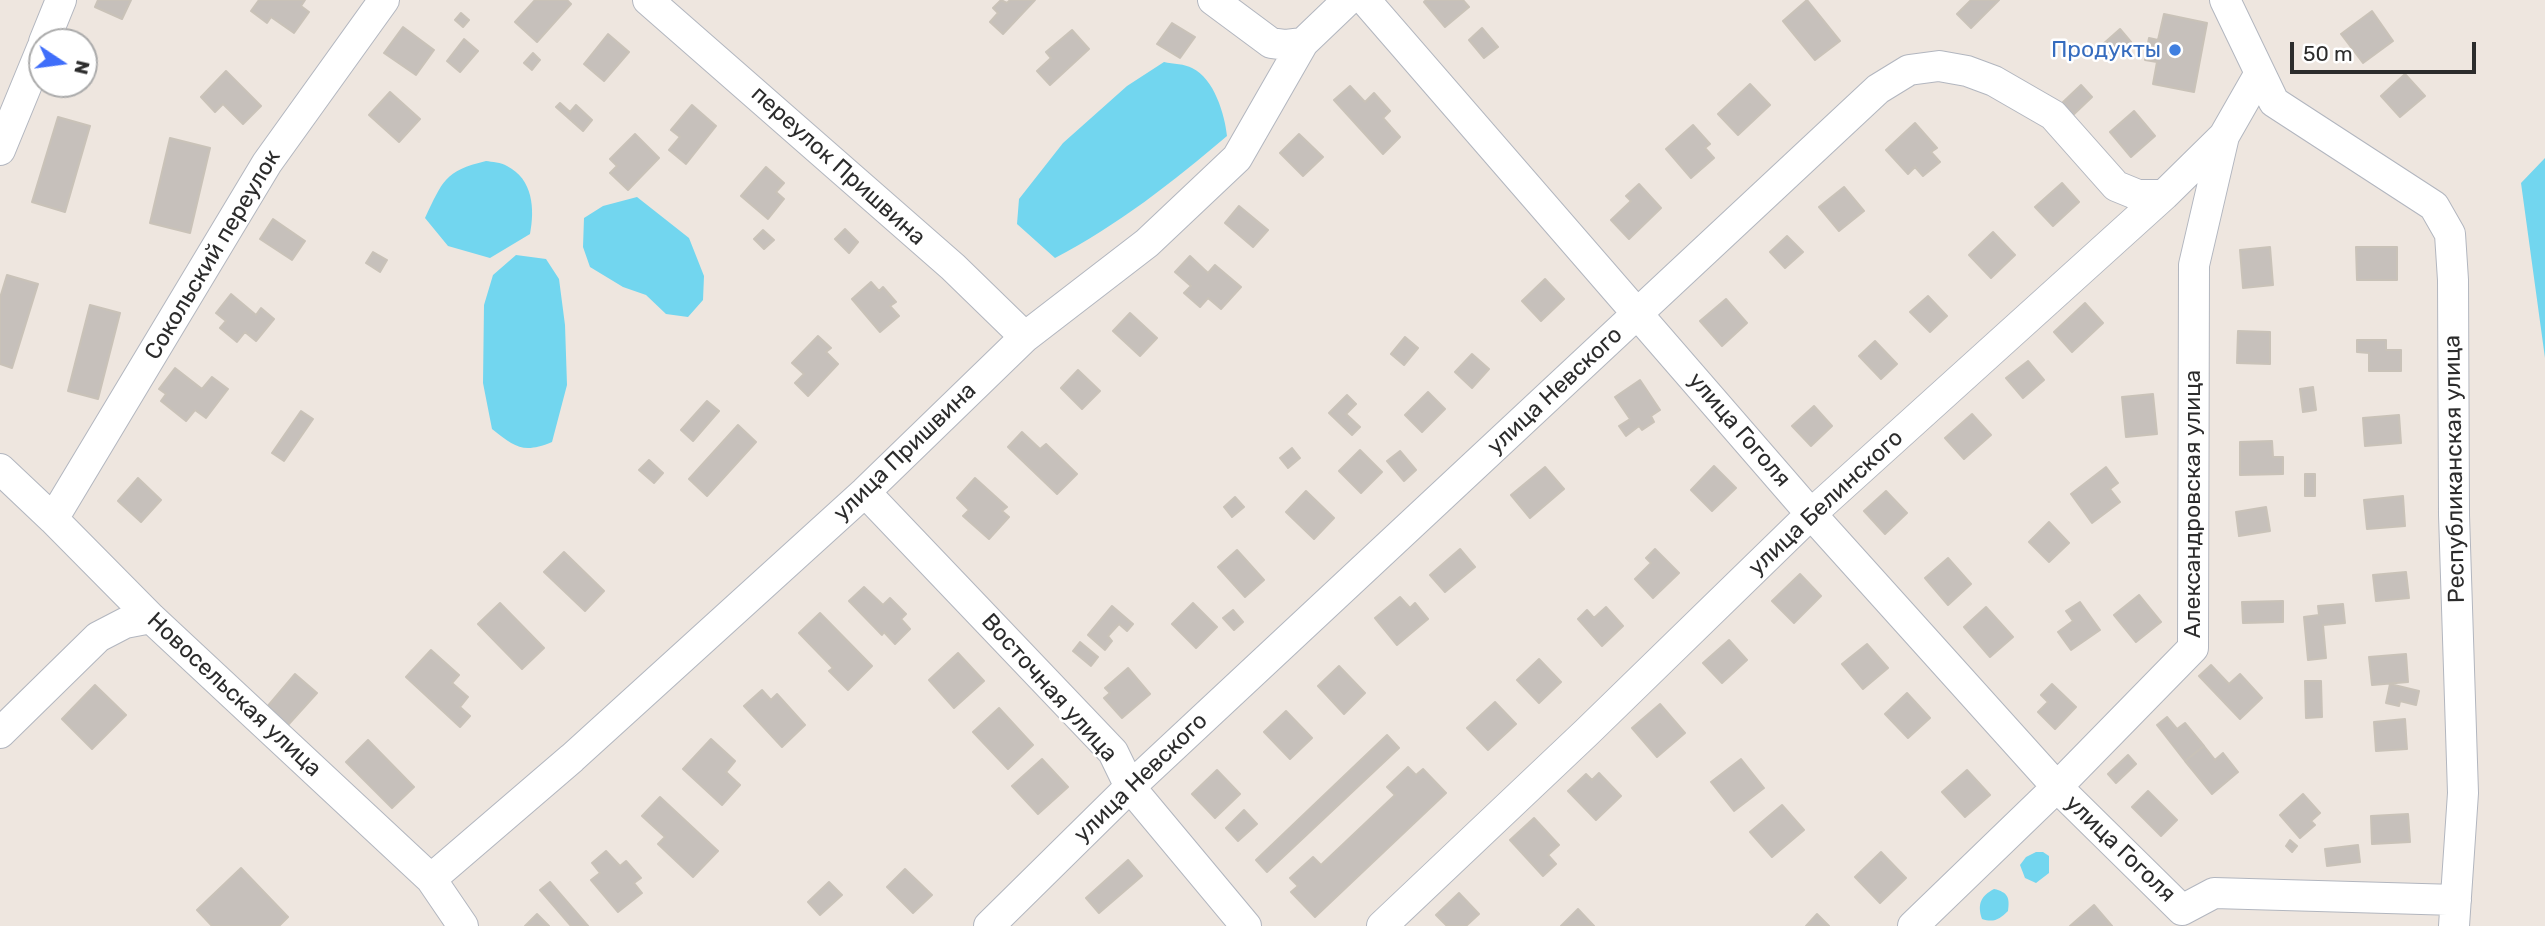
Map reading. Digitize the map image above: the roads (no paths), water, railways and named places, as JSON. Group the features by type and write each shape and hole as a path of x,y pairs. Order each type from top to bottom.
{"street":[{"path":"50,28 61,0"},
{"name":"Сокольский переулок","path":"53,519 267,163 384,0"},
{"name":"переулок Пришвина","path":"648,0 943,258 1025,337"},
{"path":"1213,0 1271,43 1286,46 1303,43"},
{"name":"улица Пришвина","path":"431,879 572,758 865,492 1025,337 1147,243 1237,158 1303,43 1348,0"},
{"name":"улица Гоголя","path":"1366,0 1811,514 2057,787 2184,918"},
{"path":"2225,0 2260,73"},
{"name":"улица Невского","path":"989,926 1130,787 1878,89 1909,70 1939,66 1967,71 1994,81 2053,115 2116,186 2138,195 2164,195"},
{"name":"Республиканская улица","path":"2260,73 2274,102 2434,206 2450,234 2463,793 2455,913"},
{"name":"улица Белинского","path":"1382,926 1578,741 1811,514 2164,195 2224,136 2260,73"},
{"path":"0,150 28,82"},
{"name":"Александровская улица","path":"1913,926 2057,787 2193,648 2194,265 2224,136"},
{"name":"Новосельская улица","path":"0,468 151,618 431,879 463,926"},
{"name":"Восточная улица","path":"865,492 1113,752 1130,787 1246,926"},
{"path":"0,733 98,637 125,623 151,618"},
{"path":"2184,918 2214,893 2455,913"}],"water":[{"path":"1164,62 1189,67 1206,80 1221,108 1227,136 1144,202 1055,258 1017,224 1019,199 1063,143 1127,86"},
{"path":"2545,158 2545,358 2521,183"},
{"path":"486,161 502,164 516,172 527,187 532,205 530,234 490,258 448,246 425,218 447,179 461,169"},
{"path":"637,197 689,238 704,276 703,300 688,317 666,314 646,295 623,287 590,267 583,247 584,218 603,206"},
{"path":"516,255 546,259 559,279 565,325 567,385 552,442 534,448 513,444 492,429 483,383 484,305 493,275"},
{"path":"2036,852 2049,856 2049,873 2036,883 2025,878 2020,865 2026,857"},
{"path":"1994,889 2007,896 2008,911 1996,920 1982,919 1981,901"}],"place":[{"name":"Продукты","path":"2175,50"}]}
